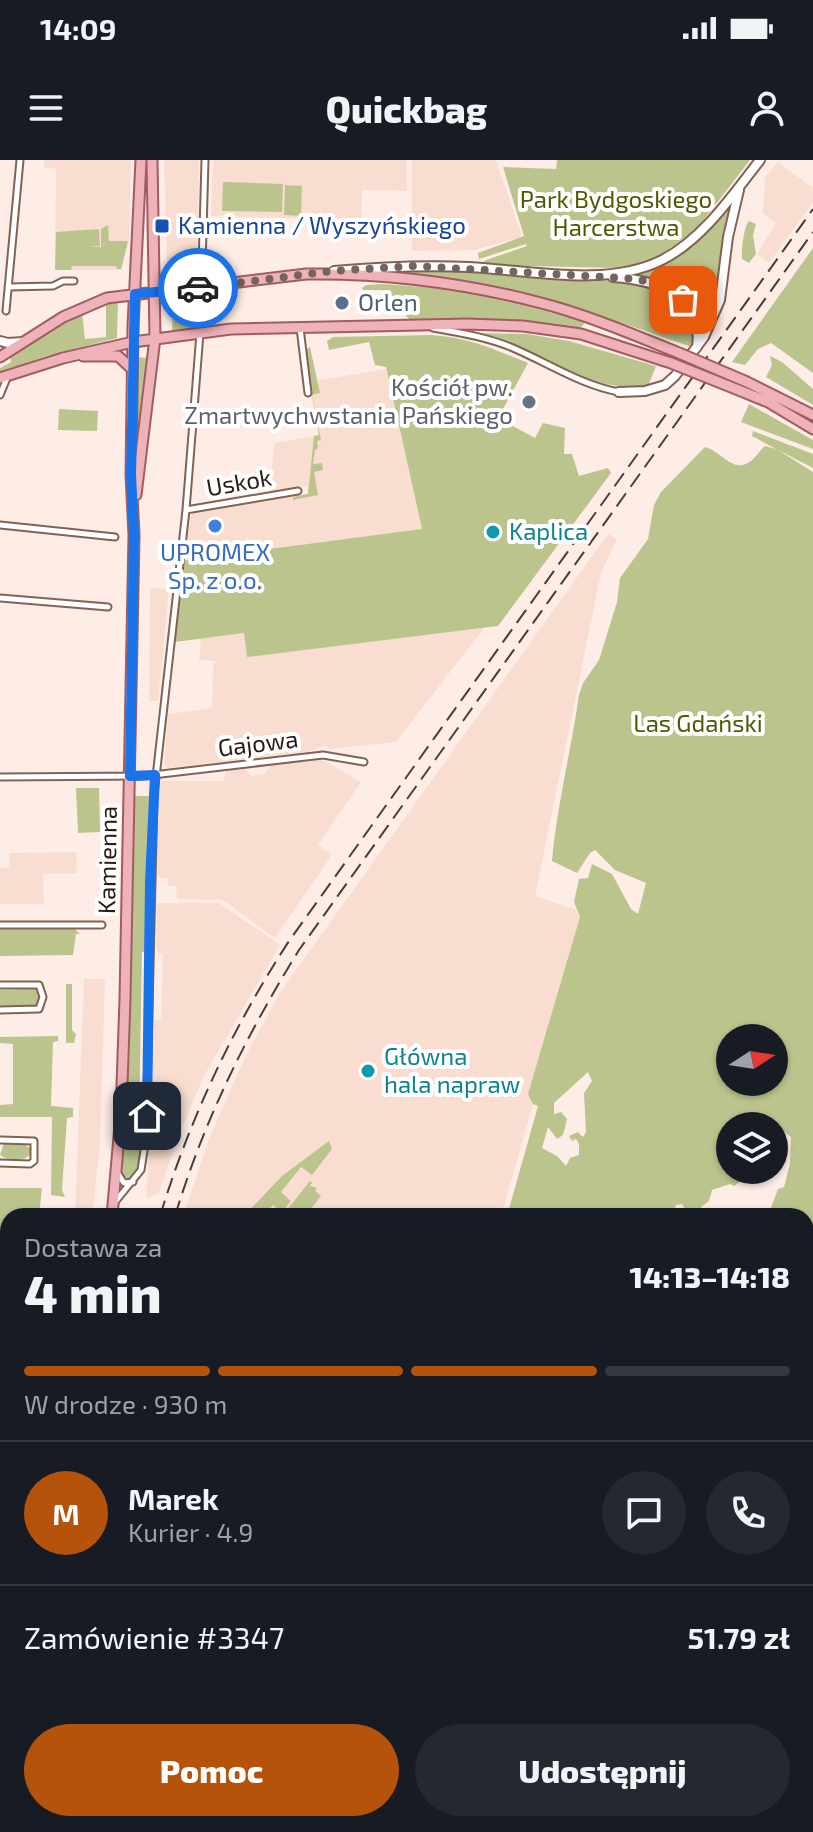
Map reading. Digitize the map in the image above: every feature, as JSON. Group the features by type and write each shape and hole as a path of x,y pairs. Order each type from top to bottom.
{"main road":[{"name":"Kamienna","path":"113,1208 123,1071 134,504 131,475 132,370 141,160"},
{"name":"Kamienna","path":"134,504 155,338 152,160"},
{"path":"155,274 175,291"},
{"path":"0,357 87,305 107,298 306,274 349,275 443,283 539,303 598,321 679,353 813,415"},
{"path":"4,376 133,342 200,332 523,326 585,335 671,363 768,402 813,429"},
{"path":"76,355 92,358 118,356 132,370"}],"street":[{"path":"6,311 20,160"},
{"path":"205,160 202,267 203,275 217,285"},
{"path":"592,275 641,269 664,259 695,236 760,160"},
{"path":"425,326 494,341 583,381 619,392 665,385 710,327 720,300 728,237 740,186"},
{"path":"306,274 414,266 638,279 676,295 688,307 695,321 696,348"},
{"path":"8,287 48,287 63,281 74,281"},
{"path":"585,335 594,329 598,321"},
{"path":"300,328 308,393"},
{"path":"113,1204 141,1170 146,1138 155,775 186,510 200,332"},
{"path":"0,341 24,342"},
{"path":"0,395 4,376"},
{"name":"Uskok","path":"186,510 298,491"},
{"path":"0,525 115,537"},
{"path":"0,598 108,607"},
{"name":"Gajowa","path":"130,776 323,755 364,762"},
{"path":"0,777 130,776"},
{"path":"0,925 102,925"},
{"path":"0,985 39,985 43,997 39,1009 0,1010"},
{"path":"0,1140 34,1141 36,1149 34,1161 30,1164 0,1163"},
{"path":"117,1172 124,1183 134,1181"}],"shaded area":[{"path":"44,160 131,160 129,241 122,270 55,270 56,169 44,167"},
{"path":"164,160 199,160 197,268 167,268"},
{"path":"213,160 407,160 407,191 362,190 361,220 211,216"},
{"path":"412,160 496,160 522,237 474,250 412,251"},
{"path":"778,162 813,188 813,202 769,263 757,254 776,223 763,213 765,177"},
{"path":"386,369 422,530 185,559 190,518 195,511 307,494 308,486 270,491 274,443 319,435 309,382"},
{"path":"608,534 617,539 601,573 535,896 576,910 580,917 529,1094 533,1104 503,1208 186,1208 211,1134 246,1055 281,991"},
{"path":"150,588 169,589 158,701 149,701"},
{"path":"484,628 396,742 329,749 326,746 311,751 168,768 164,765 168,714 212,708 213,666 216,661 199,660 201,638 245,633 247,656"},
{"path":"323,760 361,782 318,845 332,855 275,938 223,900 177,899 176,886 168,886 168,878 160,878 156,874 159,786 162,781 224,781 226,771 244,768 251,776 265,774 272,764"},
{"path":"76,852 77,873 43,874 44,904 0,904 0,868 9,867 9,853"},
{"path":"157,903 219,903 280,945 204,1076 158,1194 146,1198 151,1123 152,1021 161,1020 163,953 158,953 156,946"},
{"path":"84,979 105,979 100,1145 93,1208 75,1208"}],"green space":[{"name":"Park Bydgoskiego Harcerstwa","path":"557,160 750,160 696,230 652,261 618,268 480,265 527,246 479,259 478,253 524,236 503,167 556,169"},
{"path":"223,182 283,184 282,212 222,211"},
{"path":"285,185 302,186 301,216 284,215"},
{"path":"734,198 718,286 700,336 692,309 680,292 663,283 635,276 680,254 712,225"},
{"path":"749,221 756,224 753,235 756,254 749,263 742,259 742,255 744,233"},
{"path":"108,225 109,241 128,241 121,269 116,266 72,266 71,270 55,270 56,232 99,229 100,246 89,247 101,247 101,229"},
{"path":"813,248 813,373 771,343 758,349 745,365 732,362"},
{"path":"430,270 639,282 663,291 680,303 690,321 692,347 581,309 506,291 370,273"},
{"path":"384,284 463,290 584,321 584,324 578,330 514,323 410,320 394,303 396,301 392,296 390,298 382,290 362,288"},
{"path":"206,292 206,326 172,332 173,296"},
{"path":"118,300 117,338 43,357 0,374 0,368 11,362 10,356 82,312 85,339 106,337 106,303"},
{"path":"477,333 527,334 569,341 656,366 648,386 608,384 585,378"},
{"path":"431,335 469,341 528,363 498,418 535,438 543,423 565,428 564,454 572,454 579,476 608,468 611,473 498,626 247,657 244,633 175,642 184,560 422,529 386,367 375,365 369,342 329,350 327,341 333,337"},
{"path":"310,347 320,393 312,395 321,440 317,441 313,464 322,463 323,470 314,472 318,495 293,500 293,497 308,494 314,436 319,435 304,351"},
{"path":"770,356 782,362 813,389 813,405 766,377 772,365"},
{"path":"136,357 148,358 137,445 136,485 134,438"},
{"path":"749,404 813,440 813,449 741,422"},
{"path":"59,409 98,411 97,431 58,430"},
{"name":"Las Gdański","path":"753,431 813,454 813,468 778,450 813,472 813,1208 771,1208 778,1189 788,1184 791,1137 788,1135 788,1112 716,1112 716,1184 730,1184 712,1190 709,1201 701,1208 684,1208 682,1204 675,1208 509,1208 538,1106 533,1104 528,1094 580,917 574,902 579,879 588,878 592,864 612,874 631,909 638,914 646,883 615,870 595,850 577,873 552,861 579,695 583,683 599,660 617,602 620,578 648,539 654,505 661,492 705,447 734,464 746,464 765,446 776,449 752,436","holes":["588,1072 592,1081 584,1093 586,1132 583,1137 578,1132 569,1136 579,1144 579,1155 570,1158 566,1166 557,1156 542,1148 548,1127 557,1139 563,1135 567,1119 561,1112 554,1114 554,1103"]},
{"path":"76,788 99,788 100,832 78,833"},
{"path":"135,796 150,796 147,951 142,952 139,1124 144,1124 138,1169 128,1179 122,1173 129,1063"},
{"path":"0,927 74,928 80,934 76,934 73,955 0,956"},
{"path":"66,984 72,984 74,1043 66,1043"},
{"path":"38,989 38,1005 0,1006 0,990"},
{"path":"58,1036 58,1041 53,1042 51,1106 73,1108 73,1117 67,1118 62,1190 65,1197 51,1195 52,1117 0,1117 0,1105 13,1104 13,1044 0,1043 0,1037"},
{"path":"329,1141 332,1149 312,1175 301,1167 281,1192 291,1201 285,1208 273,1205 270,1208 252,1208 282,1176"},
{"path":"4,1143 24,1144 32,1150 31,1154 20,1159 3,1157 0,1155"},
{"path":"310,1181 310,1186 317,1188 315,1191 321,1196 311,1208 288,1208"},
{"path":"0,1188 42,1188 40,1208 0,1208"}],"railway":[{"path":"163,1208 199,1109 231,1040 289,941 813,209"},
{"path":"178,1208 199,1146 228,1078 299,950 813,232"}],"way so far":[{"path":"198,288 371,267 467,267 638,279 670,291 683,300"}],"place":[{"name":"Kamienna / Wyszyńskiego","path":"162,226"},
{"name":"Orlen","path":"342,303"},
{"name":"Kościół pw. Zmartwychwstania Pańskiego","path":"529,402"},
{"name":"UPROMEX Sp. z o.o.","path":"215,526"},
{"name":"Kaplica","path":"493,532"},
{"name":"Główna hala napraw","path":"368,1071"}],"route":[{"path":"147,1116 150,883 155,775 130,776 133,326 135,294 198,288"}]}
